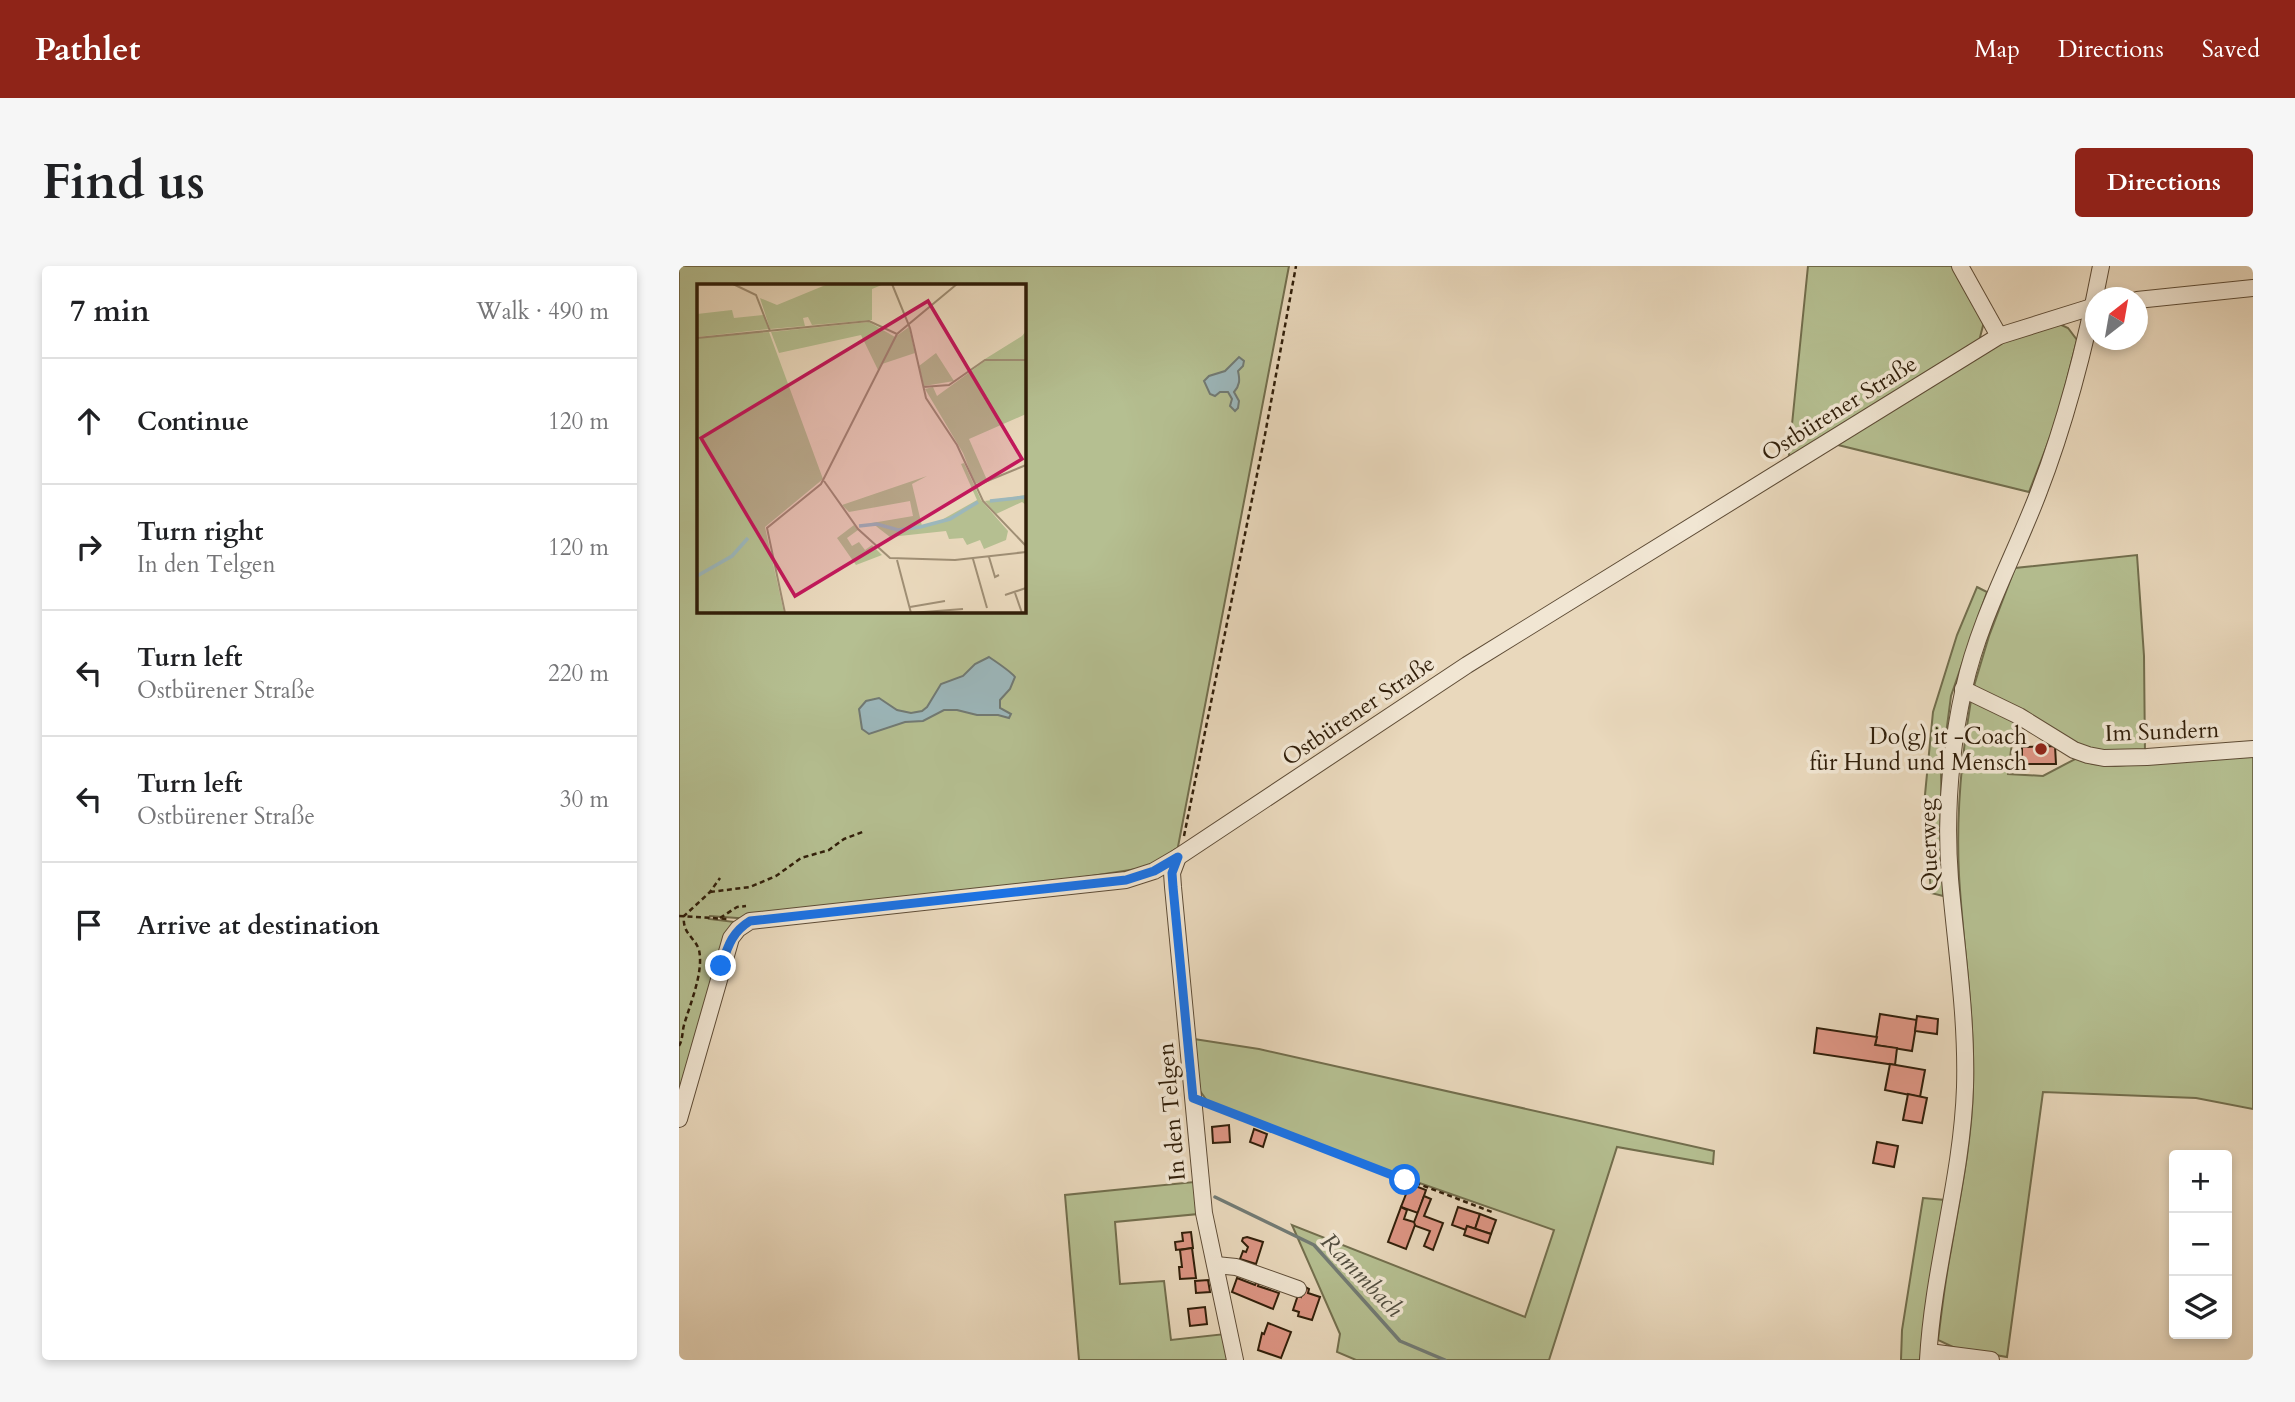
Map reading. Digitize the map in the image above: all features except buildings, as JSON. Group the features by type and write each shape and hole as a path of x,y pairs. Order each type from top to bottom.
{"street":[{"path":"1960,266 1999,336"},
{"path":"2097,287 2101,266"},
{"path":"2148,299 2253,288"},
{"name":"Ostbürener Straße","path":"750,921 1126,880 1154,871 1467,665 1999,336 2085,309"},
{"name":"Querweg","path":"1928,1356 1942,1253 1962,1143 1965,1087 1966,1042 1950,877 1948,807 1951,754 1972,656 1988,609 2037,496 2064,421 2085,347"},
{"name":"Im Sundern","path":"1963,689 2019,716 2074,750 2088,755 2104,758 2147,757 2253,749"},
{"name":"In den Telgen","path":"1178,857 1172,873 1204,1213 1235,1360"},
{"path":"679,1119 731,938 750,921"},
{"path":"1216,1265 1236,1267 1298,1289"},
{"path":"1928,1356 1991,1360"}],"path":[{"path":"1178,857 1188,820 1296,266"},
{"path":"710,892 750,887 776,876 801,858 829,850 844,839 865,831"},
{"path":"681,916 710,892 720,878"},
{"path":"681,916 750,921"},
{"path":"679,1046 694,997 700,962 698,947 687,934 681,916"},
{"path":"1193,1098 1492,1212"}],"green space":[{"path":"679,266 1289,266 1177,852 1143,868 944,899 751,919 710,916 709,919 735,922 679,1096"},
{"path":"1808,266 1956,266 1985,318 1978,345 1788,464"},
{"path":"2055,322 2068,328 2077,340 2057,419 2029,492 1830,443 1980,351"},
{"path":"2137,555 2144,656 2145,754 2094,754 1974,686 1989,636 2015,568"},
{"path":"1977,587 1987,592 1951,696 1941,772 1943,896 1931,893 1924,805 1933,712 1957,635"},
{"path":"1971,700 2015,719 2008,774 2043,776 2077,758 2093,764 2115,766 2253,754 2253,1109 2196,1098 2043,1092 2007,1357 1955,1348 1938,1340 1972,1108 1972,1034 1958,853 1960,788"},
{"path":"1194,1039 1259,1049 1714,1151 1713,1164 1617,1147 1549,1360 1356,1360 1337,1352 1340,1334 1292,1225 1525,1317 1554,1230 1408,1179 1208,1102 1200,1091"},
{"path":"1194,1182 1198,1214 1115,1222 1120,1284 1164,1281 1171,1340 1225,1334 1230,1360 1079,1360 1065,1195"},
{"path":"1923,1198 1945,1200 1920,1360 1901,1360 1902,1330"}],"water":[{"path":"1239,357 1244,361 1238,371 1239,382 1234,392 1239,401 1235,411 1230,406 1232,399 1228,392 1220,392 1215,396 1210,394 1204,381 1209,376 1225,371"},
{"path":"989,657 1015,677 1010,689 1000,700 1000,708 1011,714 1009,718 944,710 923,721 905,722 869,734 862,729 859,709 866,701 879,698 897,710 911,713 922,711 941,684 963,676 975,664"}],"waterway":[{"name":"Rammbach","path":"1215,1197 1314,1245 1400,1341 1445,1360"}],"place":[{"name":"Do(g) it -Coach für Hund und Mensch","path":"2041,749"}],"route":[{"path":"721,966 731,938 750,921 1126,880 1154,871 1178,857 1172,873 1193,1098 1405,1180"}]}
